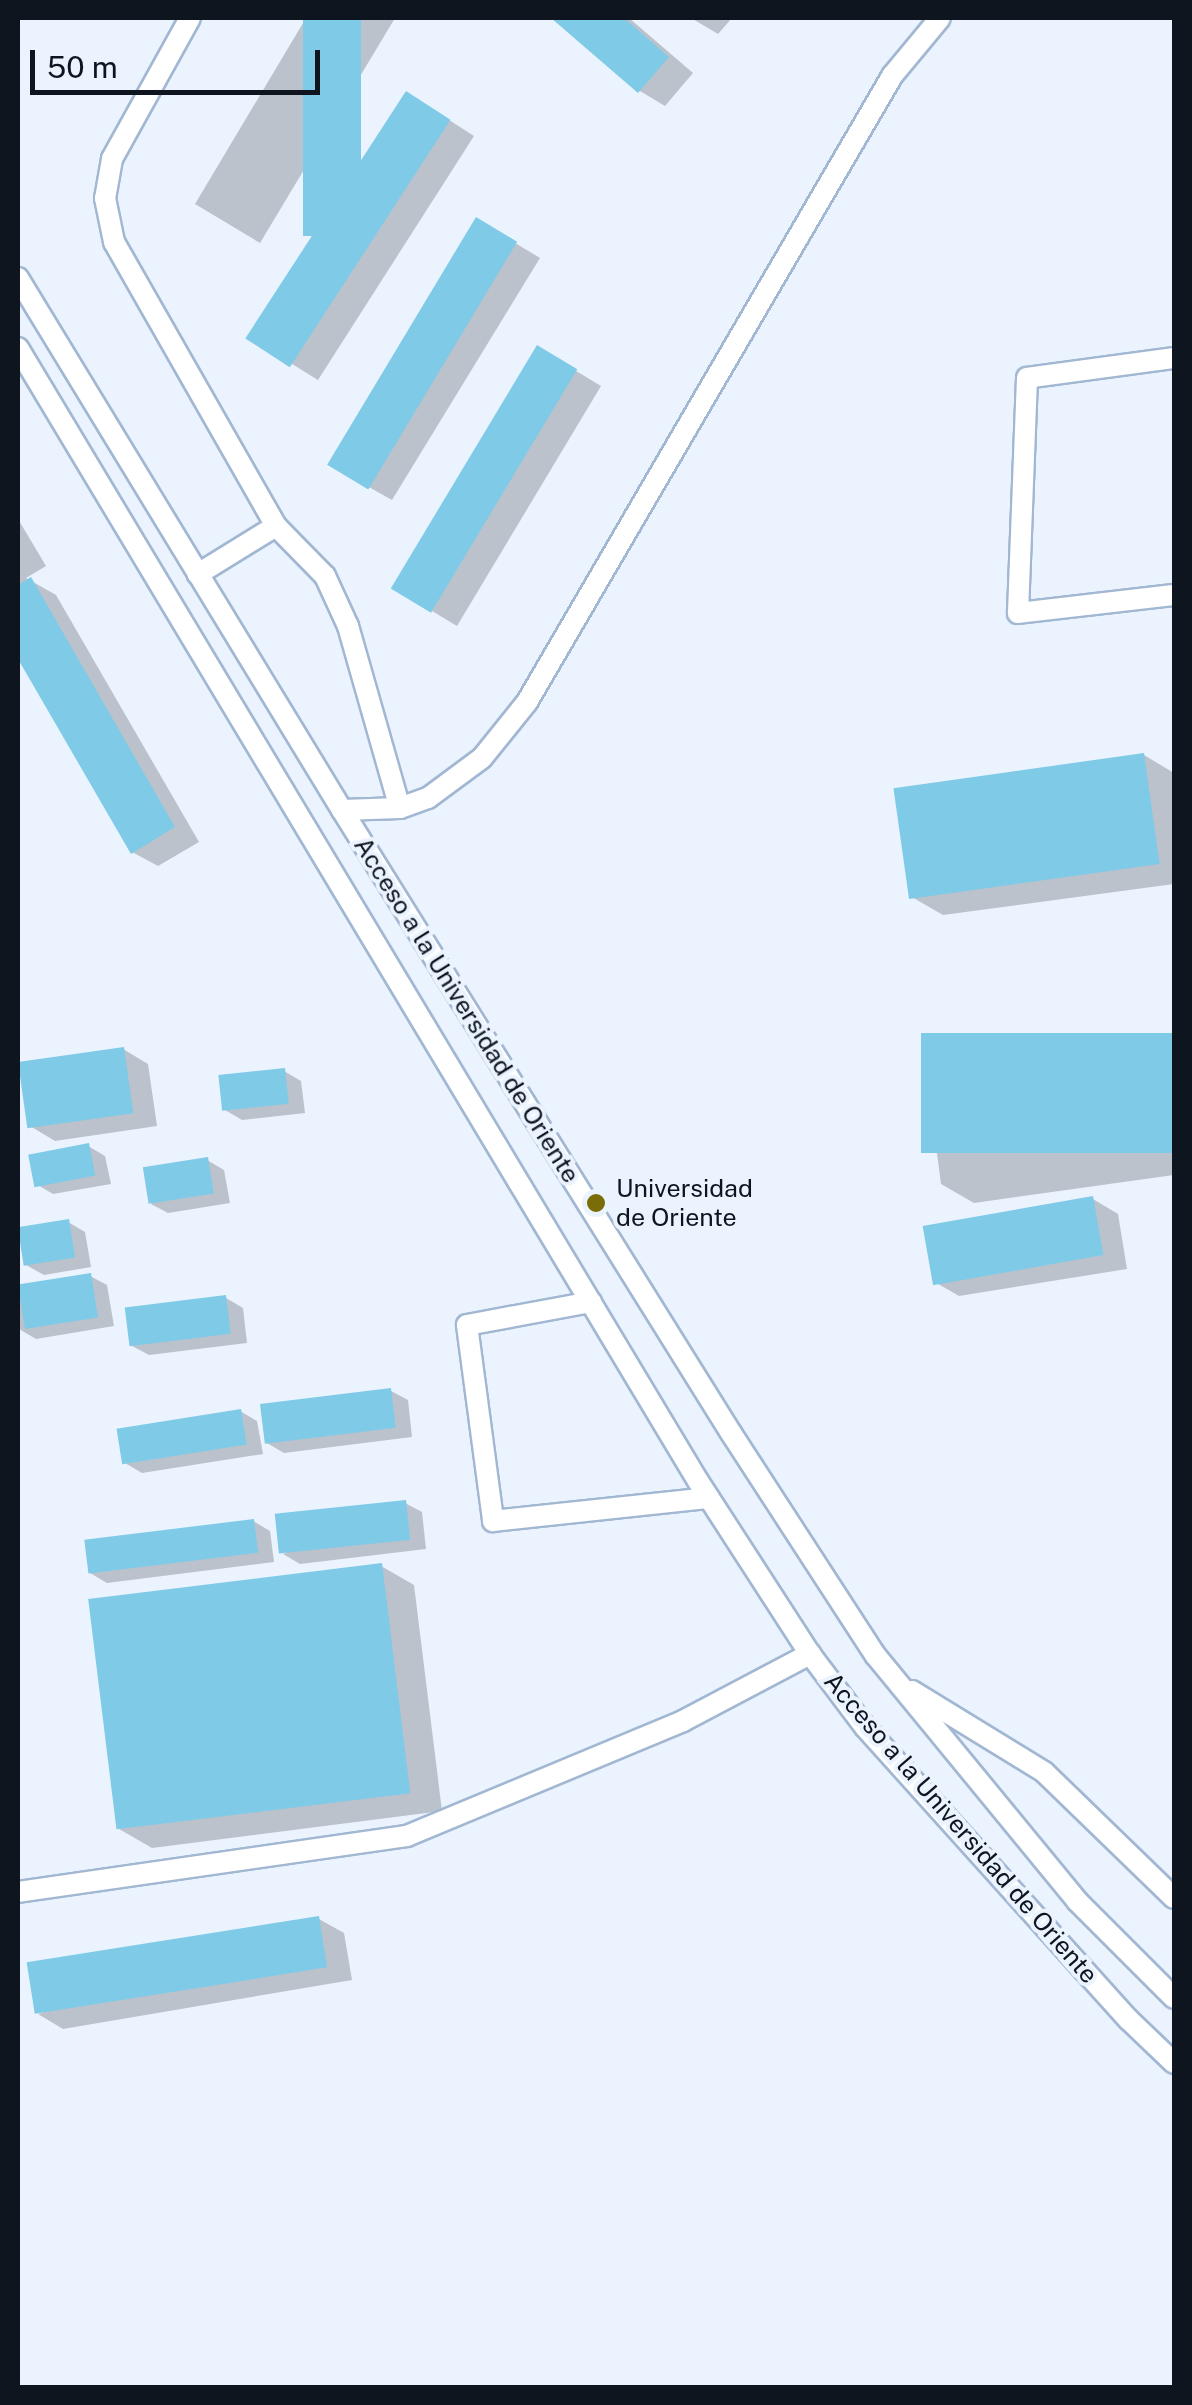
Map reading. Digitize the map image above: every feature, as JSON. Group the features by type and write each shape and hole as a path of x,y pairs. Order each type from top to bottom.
{"lane":[{"path":"190,18 112,159 104,198 114,242 276,526 326,576 348,626 400,808"},
{"path":"342,810 400,808 428,798 482,758 527,702 892,76 940,18"},
{"name":"Acceso a la Universidad de Oriente","path":"18,278 342,810 731,1434 898,1682 1077,1901 1174,1998"},
{"name":"Acceso a la Universidad de Oriente","path":"18,348 709,1498 810,1654 865,1727 1129,2020 1174,2063"},
{"path":"1174,358 1027,378 1018,612 1174,595"},
{"path":"198,574 276,526"},
{"path":"591,1302 466,1325 492,1521 709,1498"},
{"path":"18,1892 407,1836 683,1720 810,1654"},
{"path":"898,1682 1044,1772 1174,1898"}],"building":[{"path":"303,18 361,18 361,236 303,236"},
{"path":"551,18 624,18 669,57 638,93"},
{"path":"406,91 450,120 290,367 245,338"},
{"path":"476,217 517,242 368,489 327,465"},
{"path":"537,345 577,369 431,613 391,588"},
{"path":"31,577 175,827 131,854 18,659 18,585"},
{"path":"1144,753 1160,864 909,899 893,788"},
{"path":"921,1033 1174,1033 1174,1153 921,1153"},
{"path":"124,1047 133,1113 27,1128 18,1062"},
{"path":"285,1068 289,1104 222,1111 218,1075"},
{"path":"89,1143 95,1175 34,1187 28,1155"},
{"path":"208,1157 214,1194 149,1204 143,1167"},
{"path":"1093,1196 1103,1255 933,1285 923,1226"},
{"path":"69,1219 75,1258 24,1266 18,1227"},
{"path":"91,1273 98,1317 25,1329 18,1285"},
{"path":"226,1295 231,1334 130,1346 125,1307"},
{"path":"391,1388 396,1428 265,1444 260,1404"},
{"path":"241,1409 247,1445 122,1464 117,1429"},
{"path":"406,1500 410,1540 279,1554 275,1514"},
{"path":"254,1519 258,1553 88,1574 84,1540"},
{"path":"382,1563 410,1793 116,1829 88,1599"},
{"path":"319,1916 327,1967 35,2014 27,1962"}],"place":[{"name":"Universidad de Oriente","path":"596,1203"}]}
